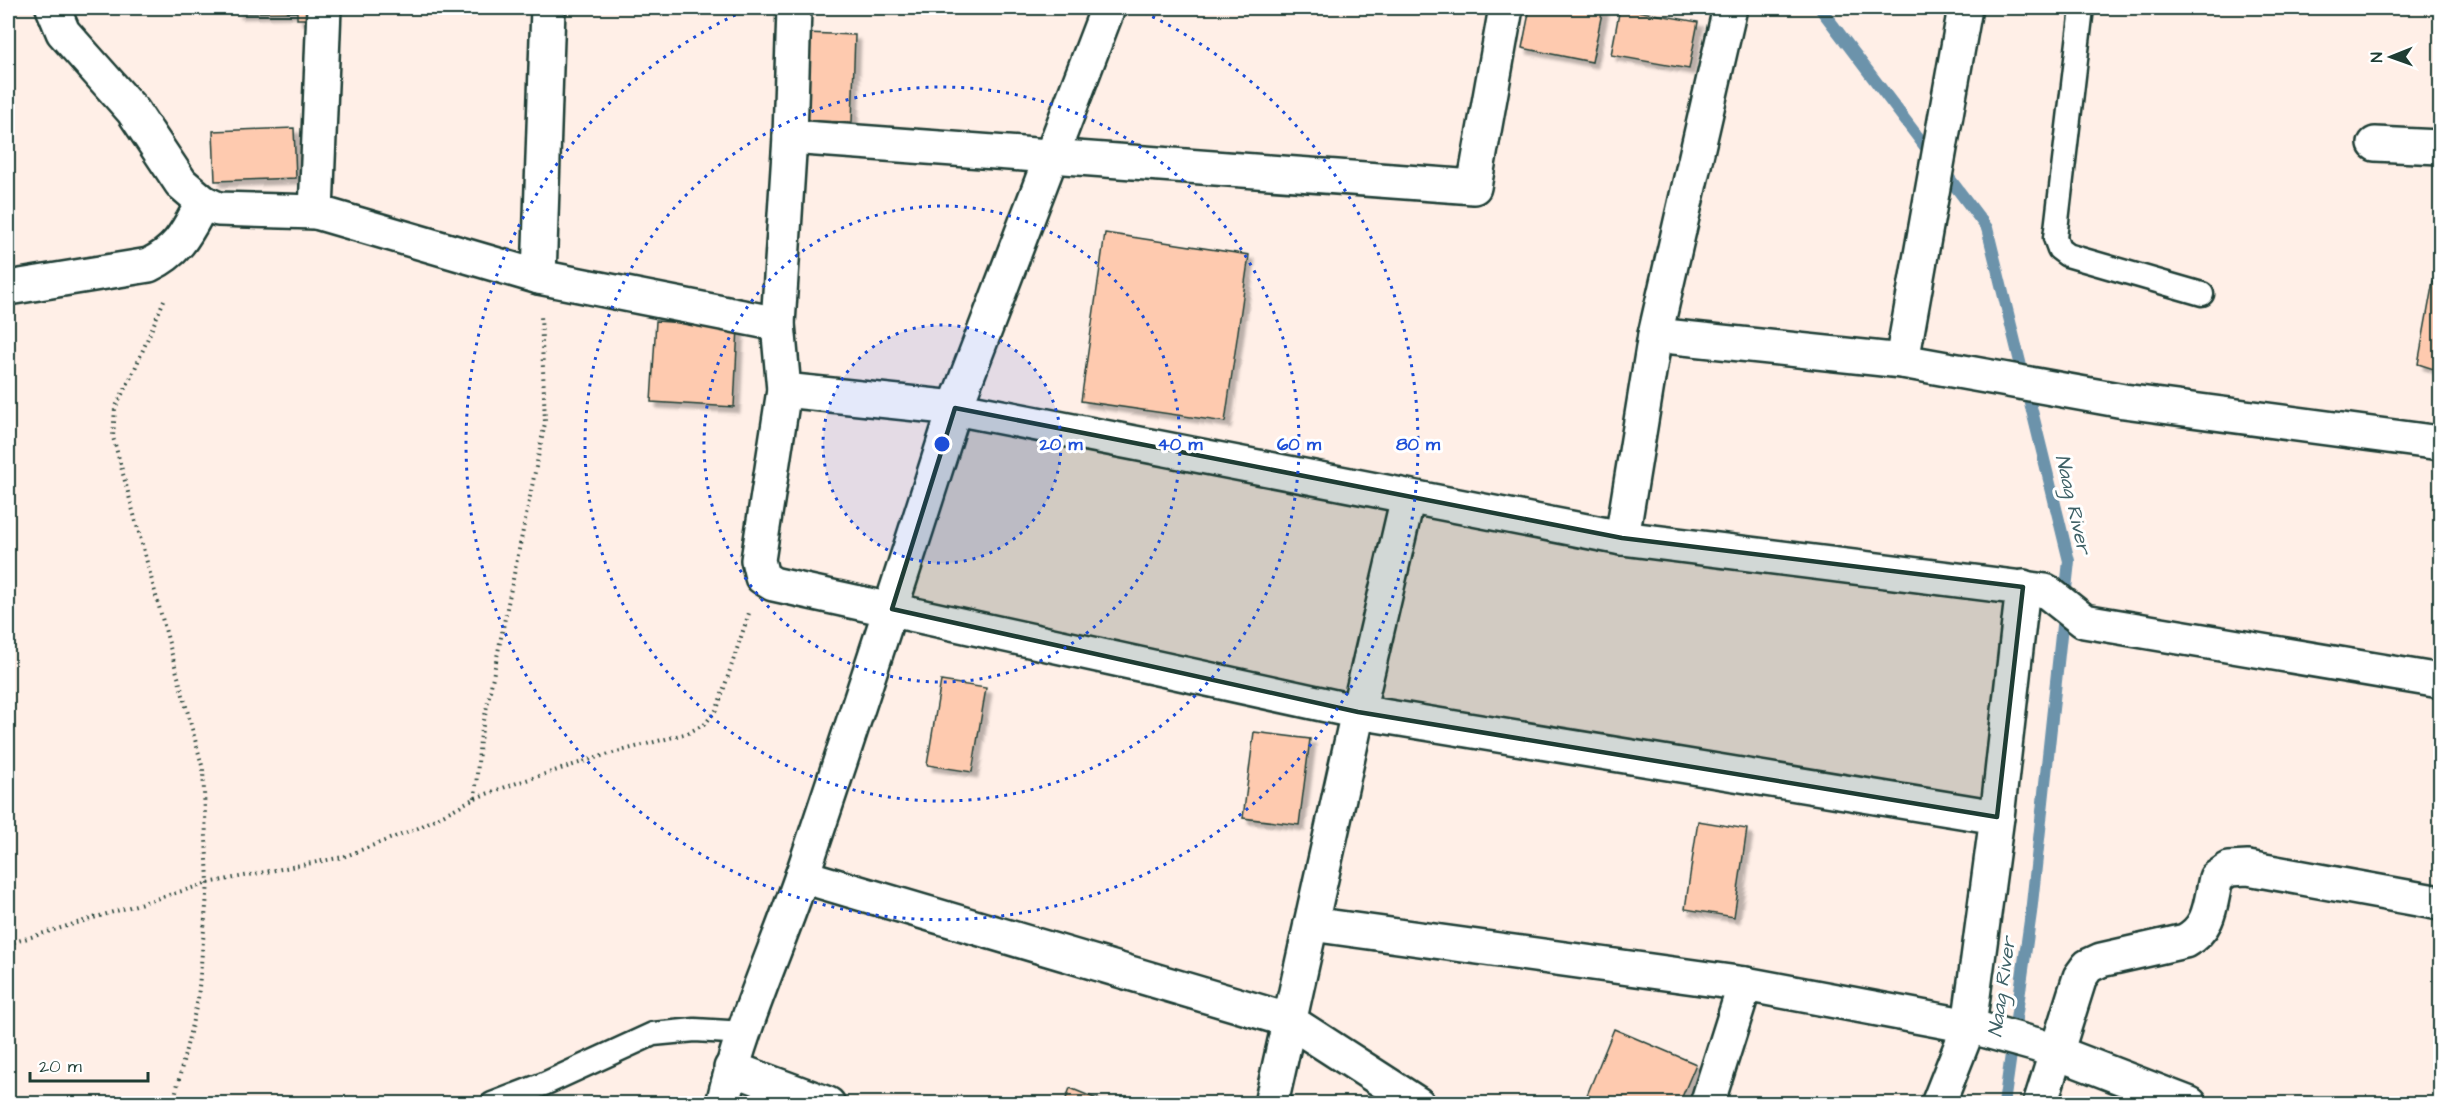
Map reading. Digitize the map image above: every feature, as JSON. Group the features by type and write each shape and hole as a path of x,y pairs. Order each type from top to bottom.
{"street":[{"path":"53,8 63,32 134,111 181,183 203,202 218,209 316,212 539,276 778,324"},
{"path":"316,212 324,8"},
{"path":"539,276 548,8"},
{"path":"794,8 790,137 778,324 784,390 758,560 762,577 772,584 1358,712 1997,817"},
{"path":"723,1104 731,1068 802,876 955,408 1108,8"},
{"path":"790,137 1474,187 1506,8"},
{"path":"1622,538 1654,335 1730,8"},
{"path":"1902,361 1965,8"},
{"path":"2375,144 2440,147"},
{"path":"8,288 149,265 168,256 181,241 203,202"},
{"path":"1654,335 1902,361 2124,401 2440,443"},
{"path":"784,390 955,408 1622,538 2035,589 2084,621 2440,681"},
{"path":"1271,1104 1288,1020 1408,497"},
{"path":"1938,1104 1982,1029 1997,817 2035,589"},
{"path":"2040,1104 2047,1050 2080,977 2088,966 2101,960 2185,941 2194,936 2204,927 2216,878 2229,869 2248,868 2440,903"},
{"path":"802,876 1288,1020 1418,1104"},
{"path":"1311,924 1745,984 1982,1029 2047,1050 2190,1104"},
{"path":"1707,1104 1745,984"},
{"path":"731,1068 828,1104"}],"lane":[{"path":"2082,8 2055,238 2059,249 2067,255 2202,294"},
{"path":"492,1104 544,1084 653,1034 695,1030 745,1033"}],"path":[{"path":"168,256 172,269 171,285 134,371 115,408 113,437 203,768 208,883 198,999 173,1104"},
{"path":"475,798 480,740 545,423 539,276"},
{"path":"8,944 208,883 343,858 418,828 475,798 598,757 688,734 705,724 717,709 762,577"}],"highlighted area":[{"path":"955,408 1622,538 2023,587 1997,817 1358,712 892,609"}],"building":[{"path":"236,8 312,8 312,19 297,19 297,12 236,13"},
{"path":"1530,8 1603,8 1592,62 1522,48"},
{"path":"1620,8 1698,22 1689,69 1611,55"},
{"path":"806,33 855,35 852,122 803,121"},
{"path":"294,128 296,178 215,181 213,131"},
{"path":"1105,233 1249,255 1225,422 1081,401"},
{"path":"2433,281 2440,282 2440,371 2418,364"},
{"path":"656,321 738,327 734,407 651,402"},
{"path":"941,681 986,688 972,772 927,765"},
{"path":"1254,732 1310,739 1299,825 1243,818"},
{"path":"1698,821 1747,829 1734,917 1685,909"},
{"path":"1614,1029 1696,1064 1679,1104 1608,1104 1587,1095"},
{"path":"1070,1088 1109,1104 1064,1104"}],"waterway":[{"name":"Naag River","path":"1820,8 1987,228 2069,561 2031,913 2004,1104"}]}
